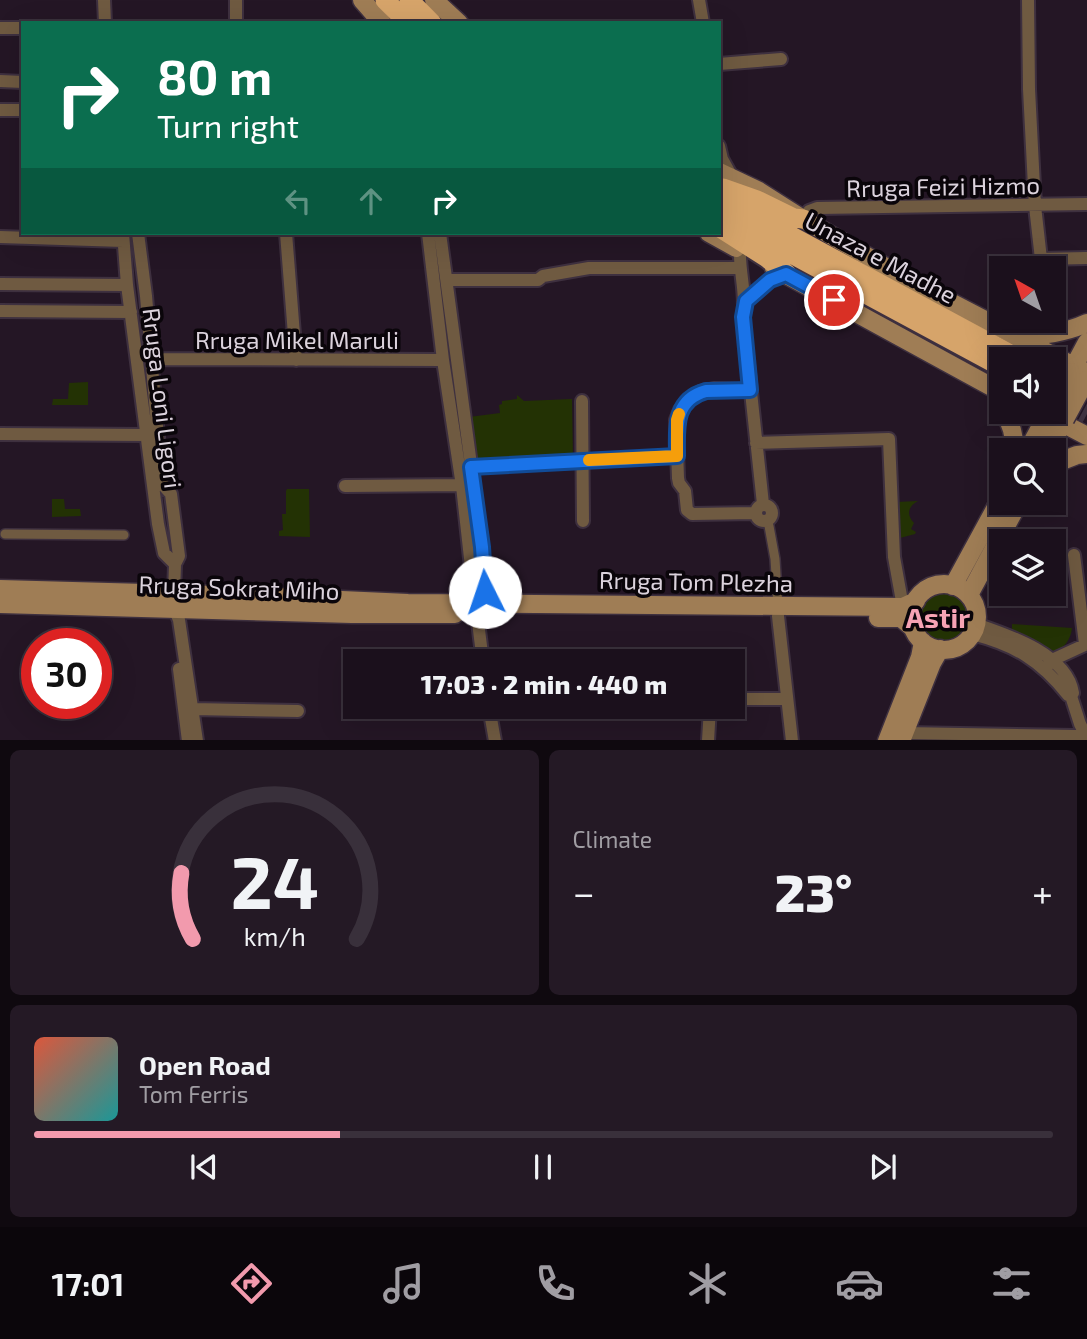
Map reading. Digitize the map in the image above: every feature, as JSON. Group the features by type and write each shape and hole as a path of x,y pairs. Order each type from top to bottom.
{"highway":[{"path":"385,0 406,21"},
{"path":"409,0 430,21"},
{"path":"724,178 757,200 794,218 803,219"},
{"name":"Unaza e Madhe","path":"721,198 998,347"},
{"name":"Unaza e Madhe","path":"721,216 989,361"},
{"path":"721,229 767,258 786,274"}],"main road":[{"path":"362,0 380,21"},
{"path":"434,0 457,21"},
{"path":"803,219 908,280 1016,335 1081,374"},
{"path":"711,235 739,259 786,274 989,385"},
{"path":"1016,335 1046,335 1087,323"},
{"path":"1066,395 1081,374 1087,342"},
{"path":"1066,422 1087,436"},
{"path":"1066,460 1087,454"},
{"path":"961,591 994,515"},
{"path":"961,591 1011,515"},
{"path":"902,737 932,663 909,604 931,587 941,584 961,591 974,604 977,614 974,629 965,642 956,648 925,640"},
{"name":"Rruga Sokrat Miho","path":"0,589 174,602"},
{"name":"Rruga Sokrat Miho","path":"0,604 408,603 481,609"},
{"name":"Rruga Tom Plezha","path":"778,612 909,604"},
{"name":"Rruga Tom Plezha","path":"481,609 778,612 901,618 925,640"},
{"path":"887,740 925,640"}],"street":[{"path":"104,0 106,21"},
{"path":"236,0 236,21"},
{"path":"699,0 703,21"},
{"path":"1028,0 1035,206 1040,256"},
{"path":"0,28 21,28"},
{"path":"721,64 781,59"},
{"path":"0,81 21,82"},
{"path":"0,110 21,110"},
{"path":"721,152 724,178"},
{"name":"Rruga Feizi Hizmo","path":"803,219 809,211 817,208 1087,204"},
{"name":"Rruga Loni Ligori","path":"138,235 162,484 171,494 178,555 175,564 173,620 188,740"},
{"path":"286,235 296,360"},
{"path":"428,235 443,360 482,547 483,649"},
{"path":"440,235 471,467 468,485"},
{"path":"0,237 123,237"},
{"name":"Rruga Loni Ligori","path":"123,237 158,524 164,553 175,564"},
{"path":"1066,260 1087,258"},
{"path":"447,281 538,280 543,276 589,268 739,259 746,301 743,317 756,443 759,509 692,514 687,510 685,491 679,483 677,420 680,410 700,392 750,390"},
{"path":"746,301 770,280 786,274"},
{"path":"0,284 127,285"},
{"path":"0,311 131,312"},
{"name":"Rruga Mikel Maruli","path":"151,359 443,360"},
{"path":"582,401 583,521"},
{"path":"0,434 146,435"},
{"path":"756,443 889,439 894,557 909,604"},
{"path":"471,467 677,456"},
{"path":"345,486 468,485"},
{"path":"769,526 775,559 792,740"},
{"path":"5,534 124,535"},
{"path":"1048,665 1086,644 1074,555"},
{"name":"Rruga Loni Ligori","path":"174,602 197,740"},
{"path":"902,737 1086,736 1071,696 1072,689 1064,673 974,629"},
{"path":"745,699 787,699"},
{"path":"193,709 298,711"},
{"path":"491,719 495,740"},
{"path":"708,740 709,719"}],"green space":[{"path":"88,382 88,405 52,405 53,399 68,399 69,383"},
{"path":"517,395 524,401 572,399 573,458 478,461 474,457 469,417 500,413 499,405 502,401 517,399"},
{"path":"287,489 309,489 310,537 279,536 279,531 283,530 282,514 286,514"},
{"path":"52,499 64,499 65,509 80,509 81,516 52,517"},
{"path":"918,501 909,511 914,523 911,529 916,532 900,538 896,502"},
{"path":"945,592 964,599 971,618 964,637 945,644 926,637 919,618 926,599"},
{"path":"1012,624 1072,628 1066,643 1053,653 1012,630"}],"tunnel":[{"path":"1066,403 1087,414"}],"slow traffic":[{"path":"589,460 677,456 679,414"}],"district":[{"name":"Astir","path":"938,617"}],"route":[{"path":"485,592 471,467 677,456 677,420 686,403 700,392 714,389 750,390 743,317 746,301 756,291 770,280 786,274 834,300"}]}
